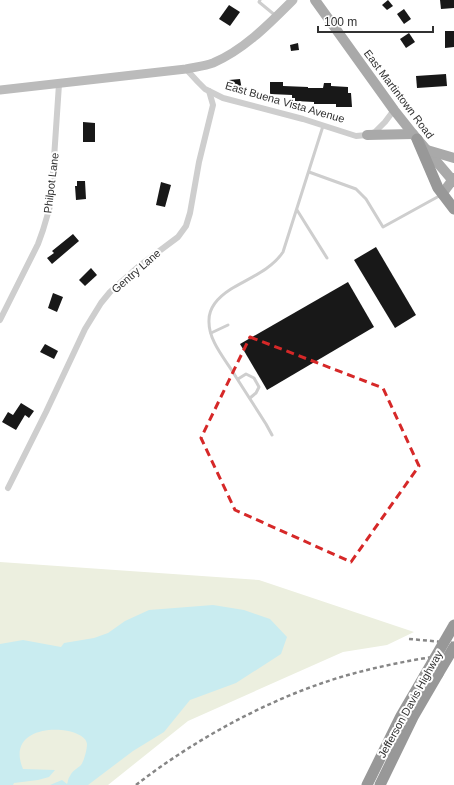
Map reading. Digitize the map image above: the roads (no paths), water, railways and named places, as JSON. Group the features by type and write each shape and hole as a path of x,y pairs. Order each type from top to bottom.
{"highway":[{"path":"415,137 438,188 454,209"},
{"name":"Jefferson Davis Highway","path":"367,785 401,716 454,625"},
{"name":"Jefferson Davis Highway","path":"380,785 413,717 454,647"}],"main road":[{"path":"0,90 186,69 212,63 232,53 248,42 293,0"},
{"name":"East Martintown Road","path":"315,0 394,110 426,150 454,180"},
{"path":"367,135 415,137"},
{"path":"426,150 454,158"},
{"path":"442,194 454,180"}],"street":[{"name":"East Buena Vista Avenue","path":"186,69 209,91 232,101 296,117 356,136 367,135"},
{"name":"Philpot Lane","path":"0,320 38,244 48,217 53,182 59,84"},
{"name":"Gentry Lane","path":"8,488 85,329 101,303 123,280 178,237 186,226 190,213 199,162 213,105 209,91"},
{"path":"367,135 375,132 394,110"}],"lane":[{"path":"260,0 259,2 276,16"},
{"path":"272,435 216,346 211,333 209,318 217,300 244,281 269,267 279,258 285,246 323,126"},
{"path":"309,172 356,189 366,199 383,227 442,194"},
{"path":"296,210 327,258"},
{"path":"211,333 228,325"},
{"path":"238,379 246,374 254,378 259,387 256,393 250,398"}],"water":[{"path":"213,605 244,610 270,619 287,637 281,654 236,683 190,700 164,732 133,751 88,785 50,785 62,780 67,784 71,774 82,763 87,744 83,737 74,732 47,730 34,734 24,741 20,753 23,769 55,770 49,777 38,780 14,783 13,785 0,785 0,644 23,640 61,647 64,643 94,638 108,633 125,621 149,610"}],"railway":[{"path":"409,639 454,643"},
{"path":"136,785 186,749 242,718 300,691 371,669 430,657 454,654"}]}
